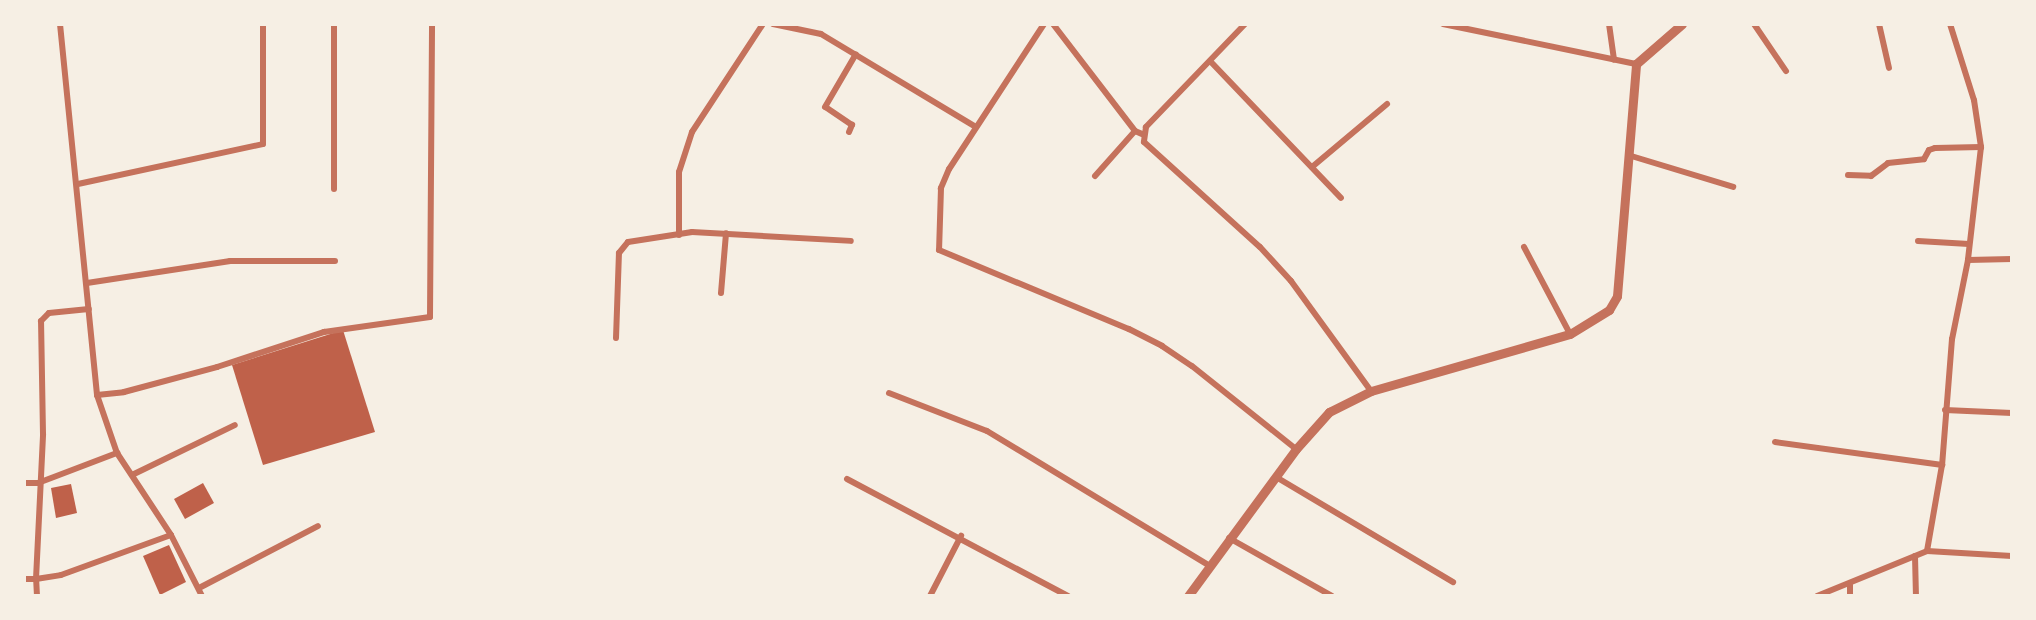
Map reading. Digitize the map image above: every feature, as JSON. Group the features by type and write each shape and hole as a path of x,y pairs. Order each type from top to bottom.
{"street":[{"path":"60,24 78,184 97,395 117,453 134,474 171,536 202,596"},
{"path":"78,184 263,144 263,24"},
{"path":"333,189 334,24"},
{"path":"97,395 124,392 217,367 324,332 430,317 432,24"},
{"path":"679,235 679,172 692,132 763,24"},
{"path":"773,24 821,34 974,126"},
{"path":"1044,24 1021,64 974,126 941,188 939,250 1129,329 1162,346 1192,366 1296,449"},
{"path":"1053,24 1139,133 1147,148 1276,264 1371,391"},
{"path":"1095,176 1211,62 1245,24"},
{"path":"1443,24 1475,27 1636,64"},
{"path":"1609,24 1614,60"},
{"path":"1188,596 1208,565 1296,449 1329,412 1371,391 1570,334 1609,310 1617,296 1636,64 1682,24"},
{"path":"1754,24 1786,71"},
{"path":"1879,24 1889,68"},
{"path":"1927,551 1942,465 1952,339 1968,260 1981,147 1974,100 1950,24"},
{"path":"849,132 852,124 825,107 856,54"},
{"path":"1211,62 1341,198"},
{"path":"1312,167 1387,104"},
{"path":"1848,175 1871,176 1888,163 1924,159 1929,150 1935,148 1981,147"},
{"path":"1628,155 1732,188"},
{"path":"616,338 618,253 622,245 692,232 851,241"},
{"path":"721,293 726,233"},
{"path":"1918,241 1969,244"},
{"path":"1524,246 1570,334"},
{"path":"1968,260 2012,258"},
{"path":"87,283 230,261 335,261"},
{"path":"37,596 38,483 43,434 41,321 49,313 89,309"},
{"path":"889,393 987,431 1208,565"},
{"path":"1945,410 2012,413"},
{"path":"134,474 235,425"},
{"path":"1775,442 1942,465"},
{"path":"24,483 38,483 117,453"},
{"path":"1276,477 1453,582"},
{"path":"847,478 961,536 1068,596"},
{"path":"199,588 318,526"},
{"path":"24,579 61,574 171,536"},
{"path":"930,596 961,536"},
{"path":"1229,538 1332,596"},
{"path":"1817,596 1850,585 1927,551 2012,556"},
{"path":"1915,556 1916,596"},
{"path":"1850,585 1850,596"}],"building":[{"path":"343,330 375,432 263,465 232,365"},
{"path":"203,483 214,503 185,519 174,499"},
{"path":"71,484 77,513 56,518 51,488"},
{"path":"169,545 186,582 160,595 143,556"}]}
